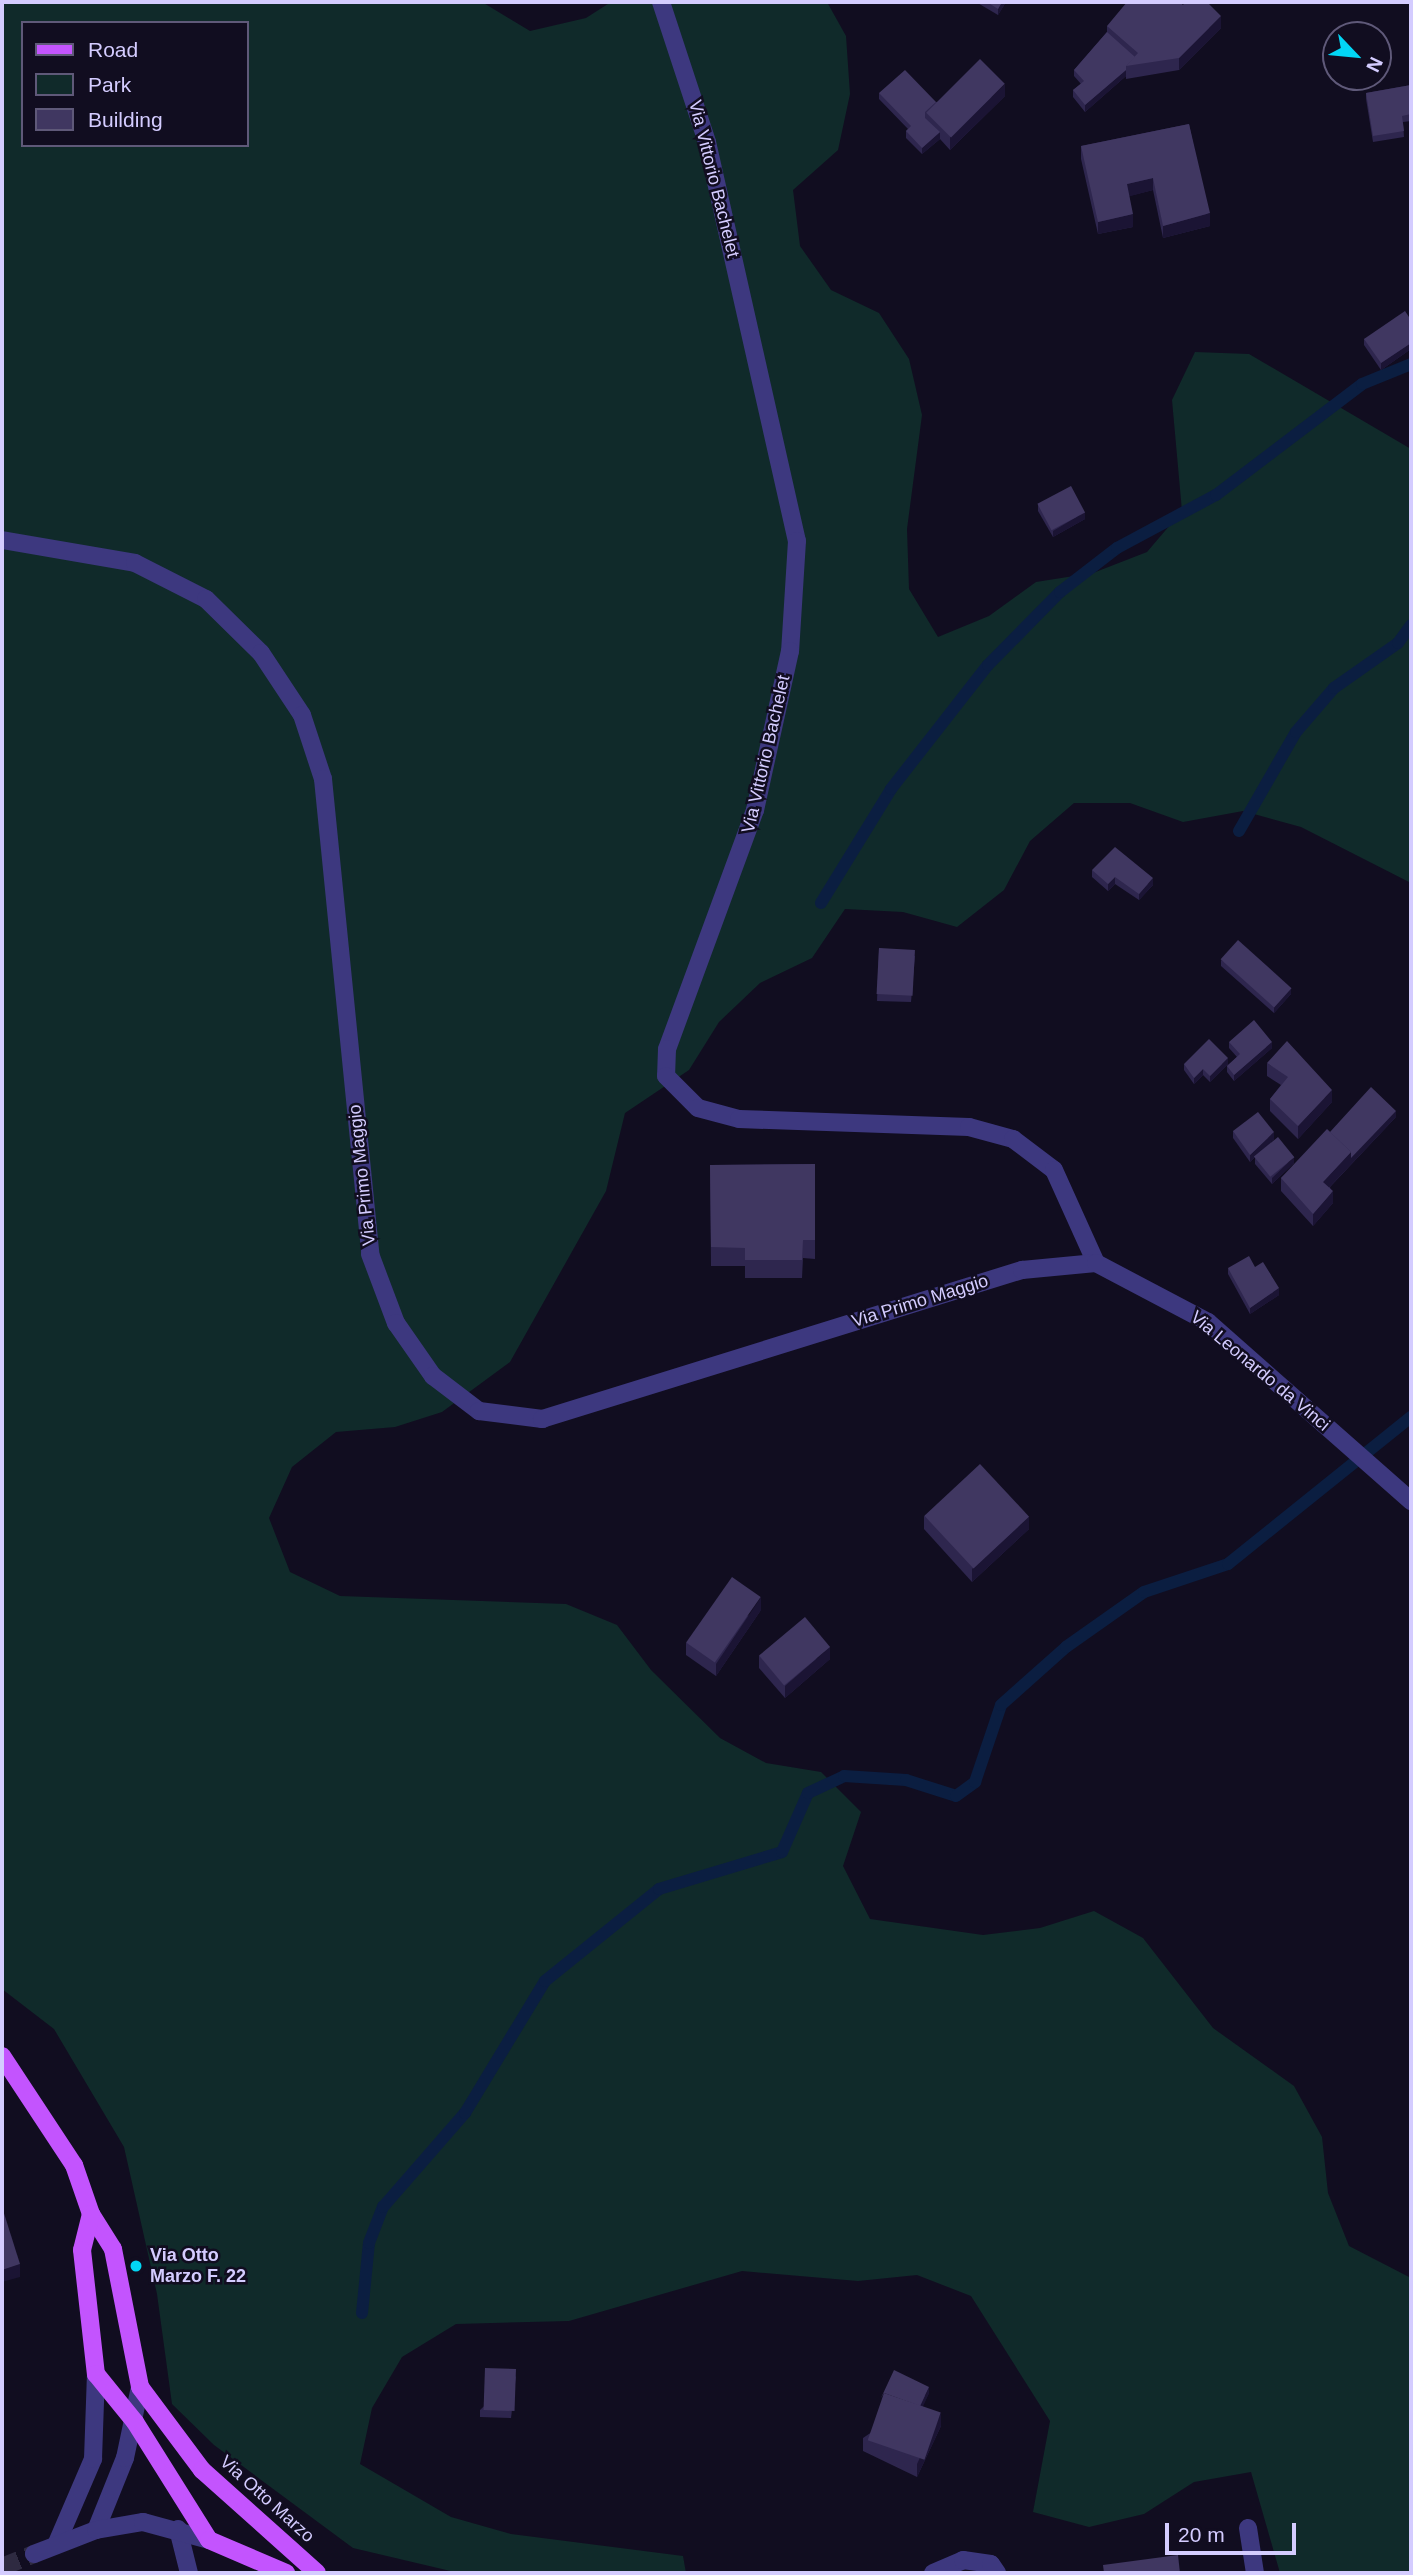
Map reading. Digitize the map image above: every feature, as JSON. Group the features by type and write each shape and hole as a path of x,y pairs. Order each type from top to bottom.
{"main road":[{"name":"Via Otto Marzo","path":"2,2056 74,2165 92,2214 113,2249 140,2387 202,2470 317,2573"},
{"path":"92,2214 82,2250 96,2374 135,2422 209,2540 286,2573"}],"street":[{"name":"Via Vittorio Bachelet","path":"661,2 707,142 797,541 790,652 755,810 667,1049 666,1076 698,1108 739,1119 969,1127 1013,1139 1054,1170 1096,1263"},
{"name":"Via Primo Maggio","path":"2,540 135,563 206,599 261,653 302,715 323,779 370,1254 396,1323 433,1376 479,1411 542,1419 1022,1270 1096,1263"},
{"name":"Via Leonardo da Vinci","path":"1096,1263 1208,1322 1411,1501"},
{"path":"56,2545 93,2459 96,2374"},
{"name":"Via Otto Marzo","path":"96,2530 135,2422 140,2387"},
{"path":"34,2554 96,2530 143,2522 178,2529 209,2540"},
{"path":"1248,2528 1255,2573"},
{"path":"178,2529 189,2573"},
{"path":"933,2573 963,2560 991,2564 997,2573"}],"green space":[{"path":"2,2 482,2 530,31 586,18 611,2 827,2 846,36 850,94 838,150 793,190 800,246 831,290 879,313 909,359 922,415 907,529 909,589 938,637 989,616 1036,582 1093,573 1147,552 1182,511 1172,400 1195,352 1249,354 1411,449 1411,883 1301,827 1243,811 1183,822 1130,803 1074,803 1030,841 1004,890 957,927 903,912 845,909 812,958 760,983 719,1022 689,1070 625,1113 606,1191 510,1362 442,1412 395,1427 336,1432 292,1467 269,1518 290,1572 340,1596 566,1604 617,1625 651,1670 720,1738 766,1763 821,1772 861,1812 843,1866 870,1919 983,1935 1040,1928 1094,1911 1143,1938 1213,2028 1294,2086 1322,2137 1328,2193 1349,2246 1411,2278 1411,2573 1280,2573 1251,2472 1194,2482 1144,2514 1089,2527 1033,2512 1050,2421 971,2296 917,2275 858,2281 742,2271 569,2321 456,2324 402,2357 372,2408 360,2464 451,2517 511,2534 683,2556 686,2573 459,2573 353,2548 214,2445 172,2404 157,2294 124,2147 54,2029 2,1989"}],"building":[{"path":"987,2 1002,2 998,9"},
{"path":"1127,2 1180,2 1183,5 1185,2 1207,2 1221,16 1179,58 1126,66 1138,53 1107,26"},
{"path":"1107,32 1135,57 1126,66 1126,70 1085,105 1073,90 1084,81 1074,70"},
{"path":"980,59 1005,84 951,137 926,113"},
{"path":"905,70 936,102 925,112 925,118 940,132 922,148 906,131 911,126 879,93"},
{"path":"1411,85 1411,114 1402,116 1404,131 1373,136 1366,93 1392,91 1392,88"},
{"path":"1189,124 1210,213 1163,226 1153,178 1127,184 1133,214 1098,222 1081,146"},
{"path":"1405,311 1411,320 1411,343 1381,363 1364,339"},
{"path":"1071,486 1085,512 1052,530 1037,504"},
{"path":"1115,847 1153,878 1139,894 1115,877 1108,884 1092,870"},
{"path":"1238,940 1292,988 1274,1007 1221,959"},
{"path":"879,948 915,950 913,996 877,994"},
{"path":"1254,1020 1272,1042 1234,1075 1227,1066 1240,1054 1229,1042"},
{"path":"1209,1039 1228,1058 1210,1076 1203,1069 1194,1078 1184,1064"},
{"path":"1287,1041 1332,1090 1298,1126 1270,1099 1288,1077 1267,1063"},
{"path":"1371,1087 1396,1111 1351,1158 1351,1152 1330,1132"},
{"path":"1258,1112 1274,1132 1250,1155 1233,1131"},
{"path":"1327,1129 1351,1152 1323,1182 1333,1191 1313,1214 1281,1178"},
{"path":"1278,1137 1294,1157 1270,1177 1254,1157"},
{"path":"815,1164 815,1240 803,1240 802,1260 745,1260 745,1248 711,1247 710,1165"},
{"path":"1249,1256 1255,1267 1263,1262 1279,1288 1250,1308 1228,1268"},
{"path":"980,1464 1029,1517 974,1568 924,1516"},
{"path":"732,1577 761,1597 715,1663 686,1643"},
{"path":"805,1617 830,1647 784,1685 759,1656"},
{"path":"2,2207 20,2264 2,2270"},
{"path":"485,2368 516,2369 515,2411 484,2410"},
{"path":"894,2370 929,2387 920,2406 884,2393 881,2398"},
{"path":"884,2393 941,2413 924,2460 868,2440"},
{"path":"1178,2555 1180,2573 1104,2573 1103,2565"}],"waterway":[{"path":"821,903 891,789 988,665 1060,592 1117,548 1216,495 1362,384 1411,364"},
{"path":"1239,831 1296,732 1334,688 1398,643 1411,625"},
{"path":"362,2313 369,2243 383,2207 465,2113 545,1981 659,1889 782,1852 808,1793 844,1776 906,1780 956,1796 975,1782 1001,1705 1066,1647 1144,1592 1228,1564 1411,1417"}],"tunnel":[{"path":"2,2567 34,2554"}],"place":[{"name":"Via Otto Marzo F. 22","path":"136,2266"}]}
